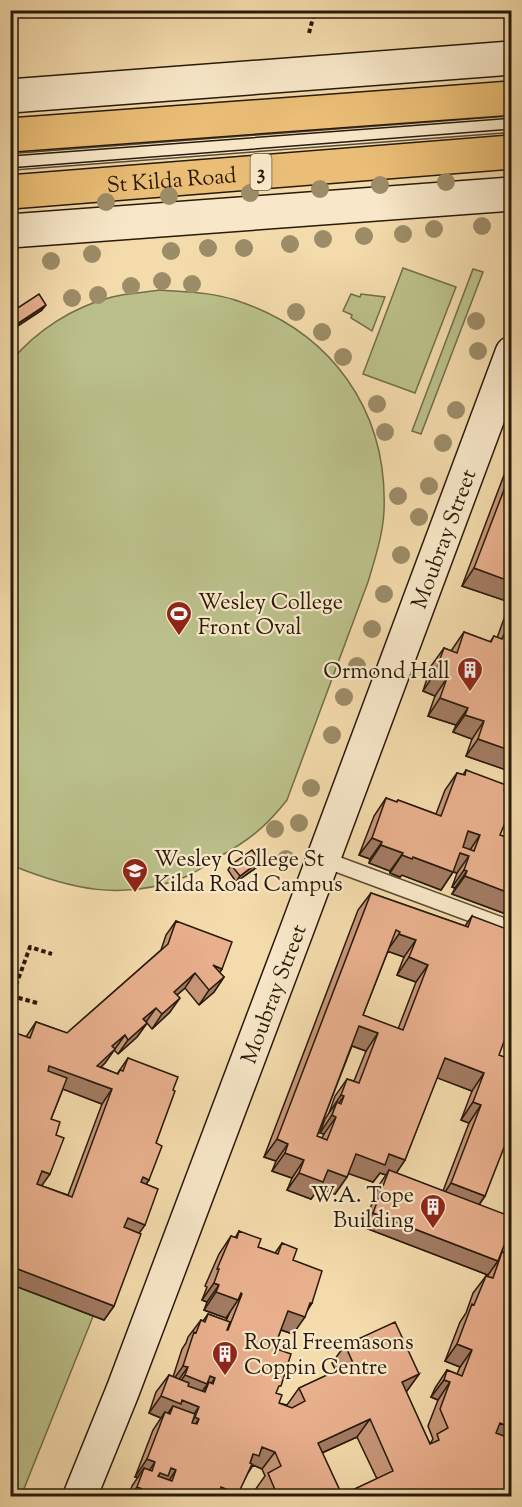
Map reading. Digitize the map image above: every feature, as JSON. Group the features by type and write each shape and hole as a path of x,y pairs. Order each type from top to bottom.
{"main road":[{"path":"10,135 512,98"},
{"name":"St Kilda Road","path":"10,192 59,206 512,152"}],"street":[{"path":"10,96 512,58"},
{"name":"St Kilda Road","path":"10,231 59,206 512,194"},
{"name":"Moubray Street","path":"80,1497 123,1390 512,353"}],"lane":[{"path":"10,162 512,124"},
{"path":"323,859 512,929"}],"path":[{"path":"309,33 315,10"},
{"path":"37,1003 12,996 30,947 52,954"},
{"path":"10,1003 18,998"}],"green space":[{"path":"403,268 456,287 415,393 363,374"},
{"path":"473,269 483,272 421,434 412,431"},
{"name":"Wesley College Front Oval","path":"159,290 207,294 235,300 269,314 299,332 325,354 347,379 364,408 376,440 383,474 384,511 378,546 368,582 287,800 247,840 185,877 162,885 118,891 54,881 11,865 11,361 32,339 70,313 98,301"},
{"path":"351,294 360,297 361,294 385,297 372,331 351,318 352,315 343,311"},
{"path":"10,1281 94,1314 21,1496 11,1496"}],"building":[{"path":"39,294 46,305 14,326 10,321 10,313"},
{"path":"512,469 512,582 474,568"},
{"name":"Ormond Hall","path":"512,614 512,751 478,739 484,721 465,715 468,708 440,698 447,678 435,673 444,648 457,653 464,632 491,642 494,636 502,639"},
{"path":"466,770 506,785 504,790 512,793 512,806 500,835 509,838 512,831 512,894 465,876 467,871 464,870 469,856 460,853 453,872 402,855 403,853 381,845 382,842 372,838 386,798 397,802 398,800 441,816 457,773 465,775","holes":["468,831 480,835 474,851 463,847"]},
{"path":"252,850 260,861 240,876 231,865"},
{"path":"371,893 468,927 472,916 512,931 512,1020 499,1055 512,1060 507,1072 512,1073 512,1127 485,1196 451,1183 481,1105 473,1102 484,1073 445,1058 405,1160 389,1154 385,1165 356,1154 347,1177 328,1170 323,1182 299,1173 304,1160 285,1153 288,1144 277,1139","holes":["396,930 400,932 399,934 416,940 409,957 428,965 403,1030 363,1015","359,1026 378,1033 359,1083 347,1079 341,1095 344,1096 341,1104 337,1102 332,1115 336,1117 327,1140 317,1136"]},
{"path":"176,921 232,942 222,969 213,965 224,977 209,990 195,973 174,992 180,998 162,1014 156,1008 143,1019 147,1023 128,1040 125,1035 112,1046 115,1049 97,1066 118,1074 120,1070 123,1071 128,1058 178,1077 156,1143 162,1146 149,1180 143,1177 141,1182 158,1189 145,1225 128,1218 124,1227 141,1234 114,1306 10,1266 10,1031 30,1038 36,1022 67,1033 168,944","holes":["49,1066 112,1089 72,1197 37,1184 42,1171 50,1174 64,1138 56,1135 60,1122 51,1119 67,1078 48,1071"]},
{"name":"W.A. Tope Building","path":"389,1170 512,1217 512,1225 498,1261 373,1213"},
{"path":"239,1231 261,1239 258,1247 278,1254 282,1243 297,1249 293,1260 322,1271 305,1317 288,1311 274,1348 291,1354 281,1386 276,1393 282,1395 279,1403 292,1408 305,1401 299,1388 353,1363 345,1345 395,1322 419,1374 402,1382 430,1444 439,1440 437,1434 448,1428 440,1409 450,1382 444,1380 447,1370 462,1376 472,1350 457,1344 472,1304 474,1305 486,1276 493,1278 502,1252 512,1255 510,1285 512,1285 512,1304 507,1318 512,1320 512,1428 500,1423 496,1433 512,1439 512,1482 508,1480 502,1497 278,1497 268,1473 281,1466 275,1452 262,1447 259,1456 253,1454 250,1463 252,1464 238,1494 221,1487 218,1497 166,1497 167,1495 153,1490 151,1493 160,1497 139,1497 142,1489 137,1487 144,1468 152,1471 155,1462 147,1459 165,1412 170,1414 173,1406 195,1414 192,1423 197,1424 199,1419 195,1417 199,1407 182,1400 181,1404 161,1396 169,1375 189,1383 188,1386 205,1392 209,1382 213,1384 215,1378 210,1376 207,1384 185,1375 188,1367 183,1366 194,1332 196,1333 201,1320 205,1322 208,1314 230,1322 228,1330 242,1294 238,1300 216,1292 219,1285 214,1283 219,1269 217,1269 231,1236 237,1238","holes":["370,1419 393,1471 342,1495 318,1443","171,1468 176,1470 172,1481 158,1476 160,1473 168,1476"]}],"tram line":[{"path":"10,156 512,118"},
{"path":"10,168 512,129"}],"place":[{"name":"Wesley College Front Oval","path":"179,637"},
{"name":"Ormond Hall","path":"470,693"},
{"name":"Wesley College St Kilda Road Campus","path":"135,894"},
{"name":"W.A. Tope Building","path":"433,1230"},
{"name":"Royal Freemasons Coppin Centre","path":"225,1377"}]}
